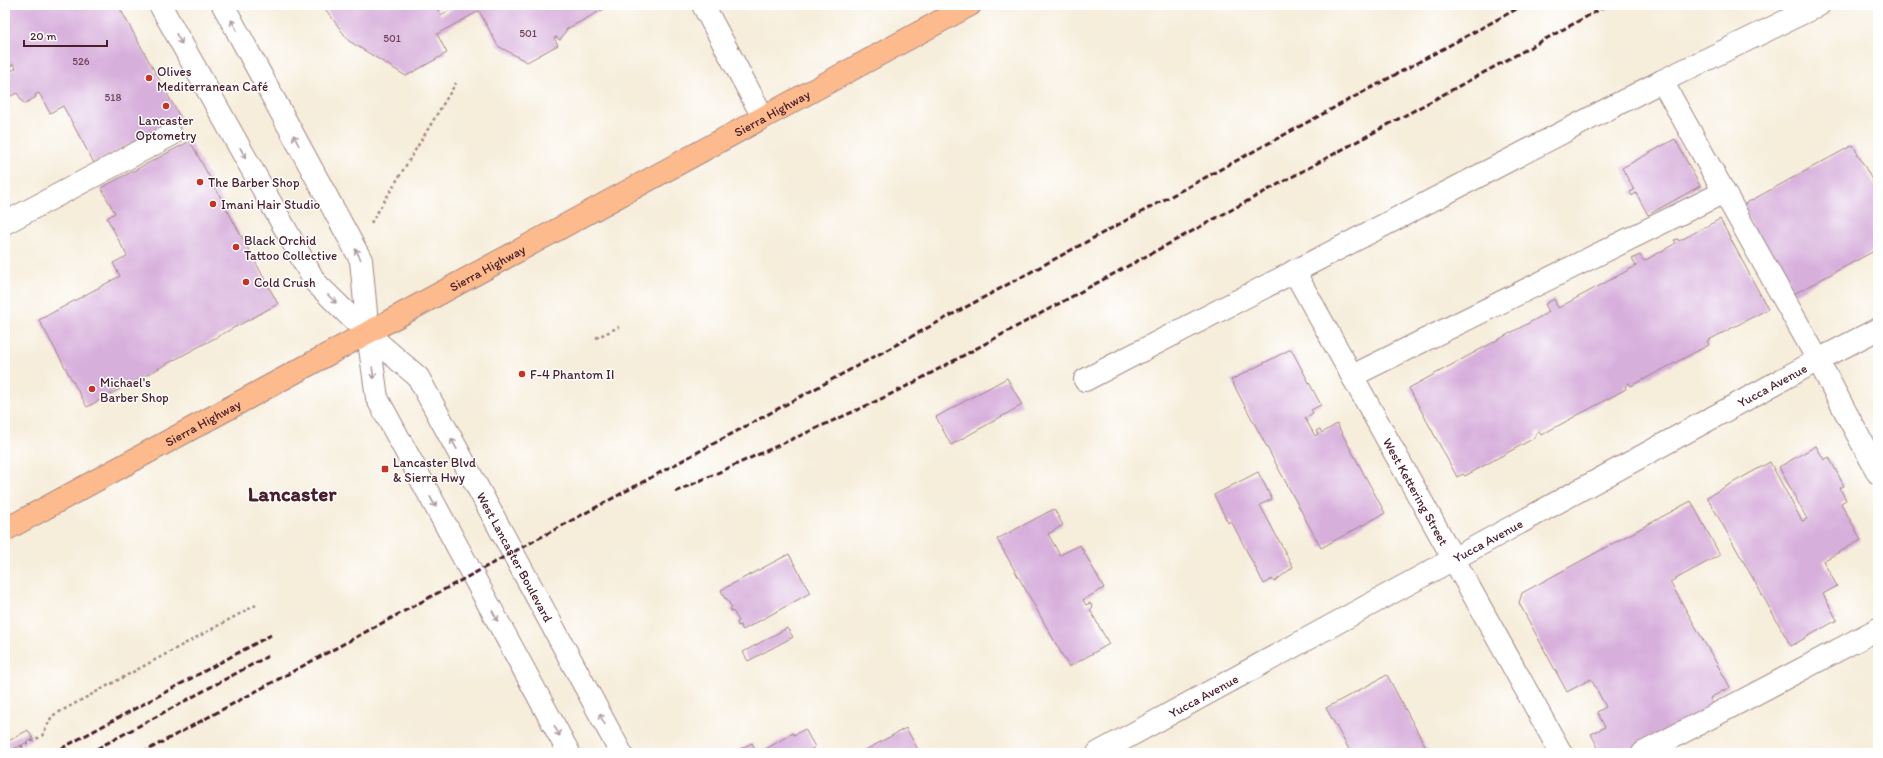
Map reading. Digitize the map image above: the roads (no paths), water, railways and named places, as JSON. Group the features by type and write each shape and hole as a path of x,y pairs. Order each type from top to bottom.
{"main road":[{"name":"Sierra Highway","path":"5,530 368,334 970,5"}],"street":[{"name":"West Lancaster Boulevard","path":"160,5 315,282 368,334 418,377 621,753"},
{"path":"223,5 361,260 368,334 377,398 569,753"},
{"path":"1085,380 1662,81 1819,5"},
{"path":"706,11 763,118"},
{"path":"1662,81 1818,360 1878,473"},
{"path":"5,223 171,135"},
{"path":"1352,376 1724,192"},
{"name":"West Kettering Street","path":"1294,271 1561,753"},
{"name":"Yucca Avenue","path":"1098,753 1453,558 1878,329"},
{"path":"1643,753 1878,629"}],"railway":[{"path":"142,753 1524,5"},
{"path":"675,492 879,400 911,384 1608,5"},
{"path":"53,753 271,635"},
{"path":"89,753 268,656"}],"place":[{"name":"Olives Mediterranean Café","path":"149,78"},
{"name":"Lancaster Optometry","path":"166,106"},
{"name":"The Barber Shop","path":"200,182"},
{"name":"Imani Hair Studio","path":"213,204"},
{"name":"Black Orchid Tattoo Collective","path":"236,247"},
{"name":"Cold Crush","path":"246,282"},
{"name":"F-4 Phantom II","path":"522,374"},
{"name":"Michael's Barber Shop","path":"92,389"},
{"name":"Lancaster Blvd & Sierra Hwy","path":"385,469"}],"district":[{"name":"Lancaster","path":"292,494"}]}
